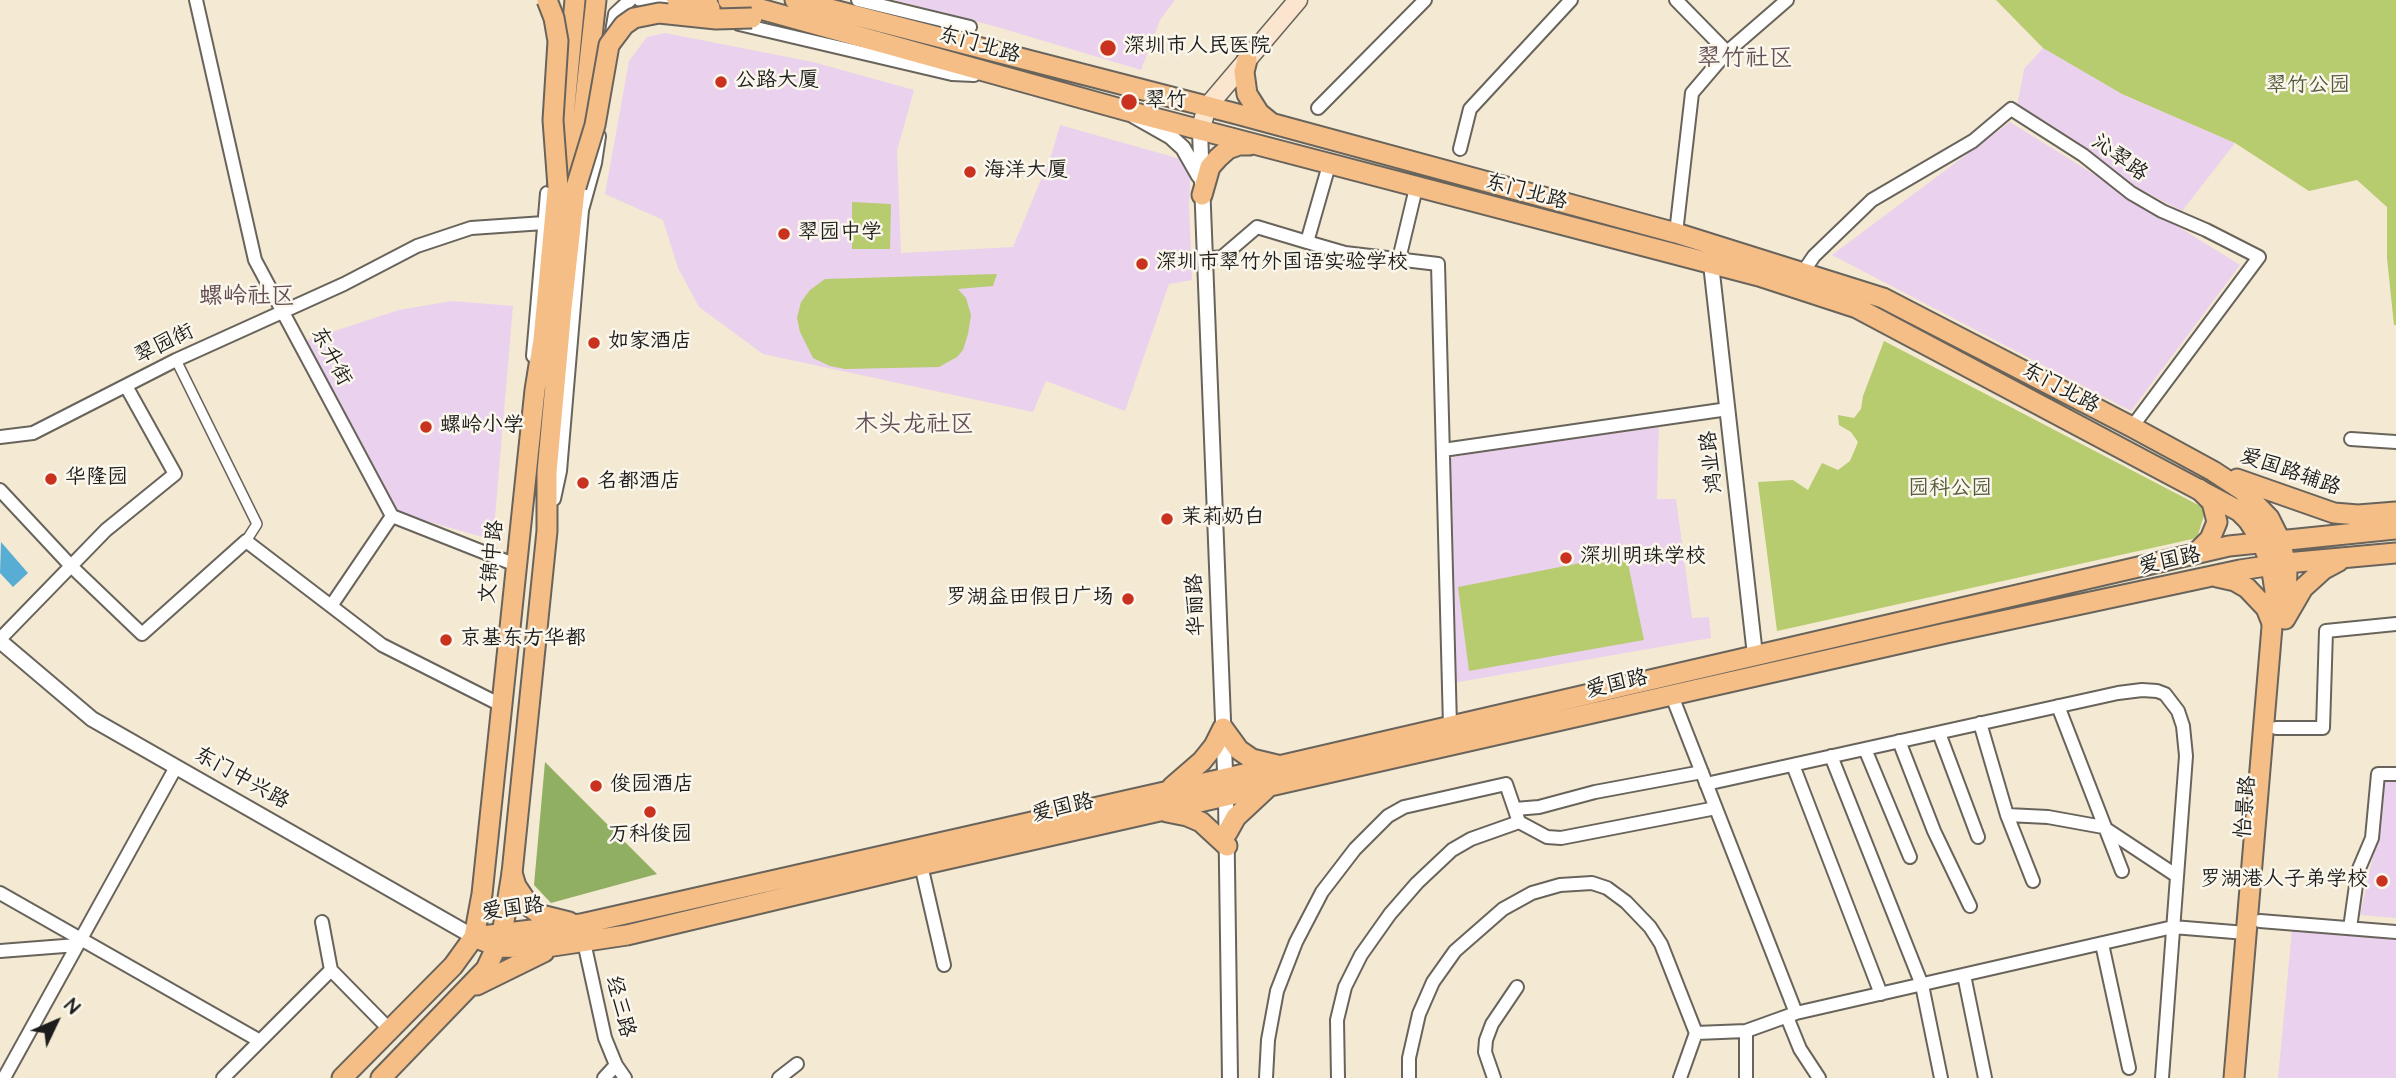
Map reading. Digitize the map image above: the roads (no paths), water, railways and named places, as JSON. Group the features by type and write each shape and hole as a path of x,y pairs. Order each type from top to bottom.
{"main road":[{"path":"547,0 558,41 553,120 567,187"},
{"name":"文锦中路","path":"567,187 575,0"},
{"name":"文锦中路","path":"381,1078 486,969 500,940 512,873 547,531 554,308 567,187 596,0"},
{"path":"677,0 748,22 823,37 859,36"},
{"name":"东门北路","path":"728,0 1200,131 1759,276 1857,308 2239,511 2271,541"},
{"name":"东门北路","path":"795,0 1676,233 1883,298 2213,471 2242,490 2263,509 2271,541"},
{"path":"1204,107 1213,86 1284,0"},
{"path":"1200,131 1199,114 1204,107 1298,0"},
{"path":"567,187 595,125 609,45 624,25 634,18 659,13 748,22"},
{"path":"1247,60 1244,72 1247,94 1259,113 1274,125"},
{"path":"1202,190 1210,167 1228,149 1239,145 1253,145"},
{"name":"文锦中路","path":"342,1078 453,966 474,937 482,894 535,390 554,308"},
{"name":"爱国路辅路","path":"2213,471 2334,513 2358,515 2396,512"},
{"path":"2196,553 2210,539 2217,522 2212,502 2199,489"},
{"name":"爱国路","path":"474,937 555,947 582,933 1225,787 1280,765 2196,553 2229,546 2396,529"},
{"name":"怡景路","path":"2248,1078 2253,927 2278,621 2287,580 2278,564 2271,541"},
{"name":"爱国路","path":"1225,787 1269,787 1946,633 2209,577 2278,564 2396,553"},
{"path":"2209,577 2223,578 2247,588 2278,621 2314,577 2337,562 2350,558"},
{"name":"怡景路","path":"2234,1078 2276,728 2278,621"},
{"path":"1269,787 1236,817 1227,839 1164,801 1202,761 1223,728 1239,750 1252,759 1280,765"},
{"name":"爱国路","path":"500,940 582,933 627,935 921,865 1164,801"},
{"path":"512,873 522,898 530,907 541,915 582,933"},
{"path":"467,990 555,947"}],"street":[{"name":"东升街","path":"196,0 255,260 392,516"},
{"path":"535,390 533,346 548,185 547,120 555,0"},
{"path":"547,531 560,471 582,210 595,163 612,22 618,9 630,0"},
{"path":"640,0 748,22 952,74 998,75"},
{"path":"858,0 970,27"},
{"path":"1318,108 1425,0"},
{"path":"1460,149 1470,109 1571,0"},
{"path":"1676,0 1727,52"},
{"path":"1676,233 1692,93 1727,52 1787,0"},
{"name":"沁翠路","path":"1803,272 1814,256 1872,200 1973,141 2011,108 2083,156 2131,193 2162,211 2259,257 2132,427"},
{"path":"1128,111 1142,123 1171,137 1184,148 1196,167 1202,190"},
{"name":"华丽路","path":"1200,131 1227,839 1230,1078"},
{"path":"1307,242 1329,165"},
{"path":"1399,260 1416,188"},
{"name":"翠园街","path":"0,437 33,433 176,360 344,284 417,246 471,228 544,223"},
{"path":"1205,259 1222,257 1257,227 1345,253 1438,264 1450,726"},
{"name":"鸿业路","path":"1710,264 1755,655"},
{"path":"0,490 71,566 142,634 246,541 257,524 176,360"},
{"path":"0,640 106,530 175,474 126,386"},
{"path":"1443,450 1728,409"},
{"path":"2351,439 2396,442"},
{"path":"331,606 392,516 516,565"},
{"path":"246,541 382,645 501,705"},
{"path":"2276,728 2323,728 2326,631 2396,624"},
{"name":"东门中兴路","path":"0,640 92,719 474,937"},
{"path":"1338,1078 1337,1020 1345,987 1361,955 1390,914 1417,883 1452,850 1517,816 1539,807 1595,792 1793,765 2118,693 2142,690 2165,694 2178,711 2183,726 2186,756 2162,1078"},
{"path":"1672,696 1792,1015 1800,1049 1819,1078"},
{"path":"2058,706 2122,871"},
{"path":"1980,723 2007,815 2033,881"},
{"path":"1939,733 1978,837"},
{"path":"1899,741 1934,831 1970,906"},
{"path":"1865,749 1910,857"},
{"path":"1831,756 1922,985 1941,1078"},
{"path":"1793,765 1881,994"},
{"path":"5,1078 176,767"},
{"path":"2350,928 2358,871 2372,838 2378,774 2396,774"},
{"path":"1266,1078 1268,1040 1277,990 1296,942 1322,892 1355,849 1388,816 1404,807 1506,784 1517,816 1547,837 1561,838 1716,808"},
{"path":"2007,815 2048,817 2103,827 2177,876"},
{"path":"921,865 944,965"},
{"path":"1409,1078 1409,1058 1419,1014 1433,982 1455,951 1503,909 1532,893 1560,885 1592,883 1607,888 1626,902 1650,927 1661,944 1696,1033 1680,1078"},
{"path":"0,893 79,942 260,1041"},
{"path":"322,922 331,970 390,1030"},
{"path":"1696,1033 1746,1031 1792,1015 2173,927 2350,928 2396,932"},
{"name":"经三路","path":"582,933 604,1038 625,1078"},
{"path":"0,951 79,942"},
{"path":"2102,944 2129,1068"},
{"path":"223,1078 331,970"},
{"path":"1964,975 1985,1078"},
{"path":"1494,1078 1485,1052 1486,1040 1492,1024 1517,987"},
{"path":"1746,1031 1746,1078"},
{"path":"779,1078 797,1064"},
{"path":"604,1078 616,1065"}],"water":[{"path":"1,542 28,573 13,587 0,573"}],"place":[{"name":"深圳市人民医院","path":"1108,48"},
{"name":"公路大厦","path":"721,82"},
{"name":"翠竹","path":"1129,102"},
{"name":"海洋大厦","path":"970,172"},
{"name":"翠园中学","path":"784,234"},
{"name":"深圳市翠竹外国语实验学校","path":"1142,264"},
{"name":"如家酒店","path":"594,343"},
{"name":"螺岭小学","path":"426,427"},
{"name":"华隆园","path":"51,479"},
{"name":"名都酒店","path":"583,483"},
{"name":"茉莉奶白","path":"1167,519"},
{"name":"深圳明珠学校","path":"1566,558"},
{"name":"罗湖益田假日广场","path":"1128,599"},
{"name":"京基东方华都","path":"446,640"},
{"name":"俊园酒店","path":"596,786"},
{"name":"万科俊园","path":"650,812"},
{"name":"罗湖港人子弟学校","path":"2382,881"}],"district":[{"name":"翠竹社区","path":"1745,60"},
{"name":"螺岭社区","path":"247,298"},
{"name":"木头龙社区","path":"914,426"}],"park label":[{"name":"翠竹公园","path":"2308,87"},
{"name":"园科公园","path":"1950,490"}]}
